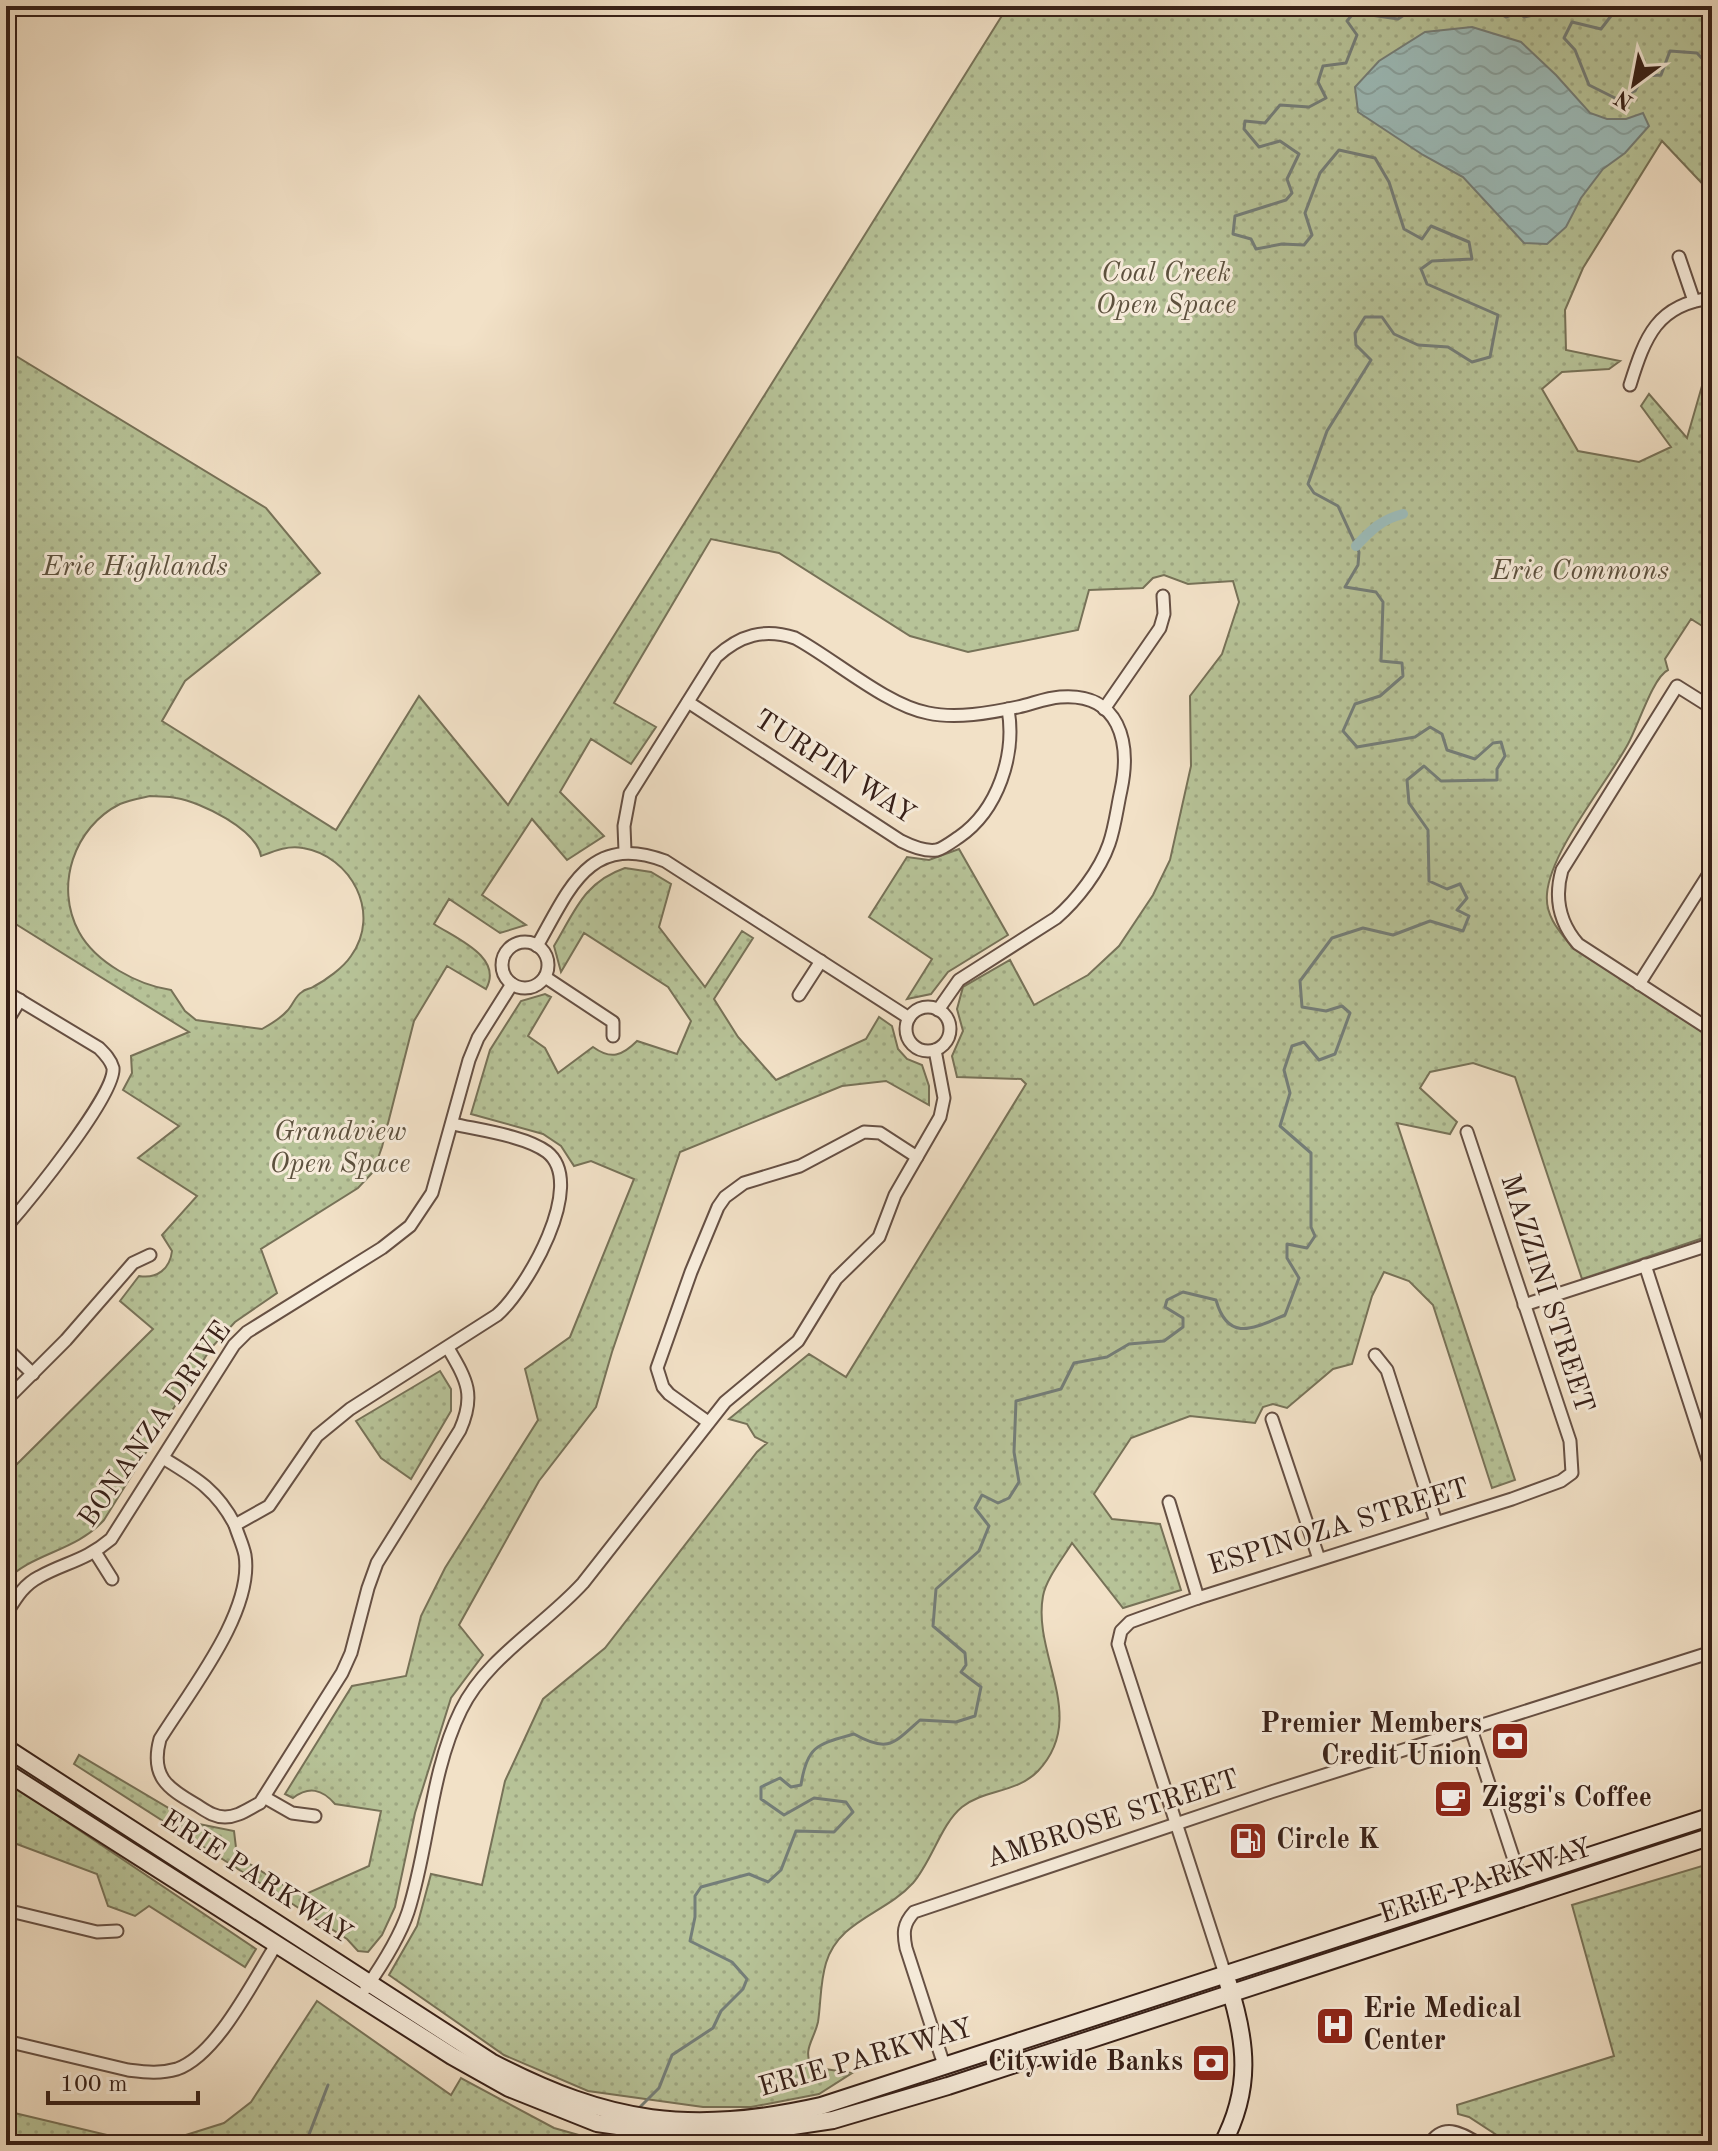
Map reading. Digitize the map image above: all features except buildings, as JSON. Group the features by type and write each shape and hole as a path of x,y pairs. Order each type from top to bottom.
{"main road":[{"name":"ERIE PARKWAY","path":"6,1748 491,2062 597,2123 747,2133 833,2120 948,2086 1712,1836"},
{"name":"ERIE PARKWAY","path":"6,1772 359,1998 509,2088 566,2106"},
{"name":"ERIE PARKWAY","path":"686,2128 807,2109 1712,1816"},
{"path":"1222,2145 1240,2105 1245,2058 1225,1974"}],"street":[{"path":"1679,257 1694,301"},
{"path":"1630,385 1642,348 1653,328 1669,311 1712,298"},
{"path":"1104,709 1160,628 1164,614 1163,596"},
{"path":"625,851 624,826 630,794 716,657 748,635 782,633 795,638 890,697 925,713 965,715 1059,697 1078,697 1104,709 1111,715 1121,735 1126,767 1110,843 1104,856 1071,905 1056,918 959,980 938,1010"},
{"path":"1712,708 1677,686 1562,870 1557,886 1560,915 1566,931 1578,944 1712,1031"},
{"name":"TURPIN WAY","path":"688,702 901,841 913,847 937,850 964,834 979,820 997,792 1010,737 1008,709"},
{"path":"537,946 584,871 605,856 625,851 644,853 665,861 909,1018"},
{"path":"1639,984 1712,869"},
{"path":"521,943 537,946 543,950 548,963 545,977 530,988 512,984 504,973 503,958 521,943"},
{"path":"799,995 818,959"},
{"path":"545,977 613,1022 613,1036"},
{"name":"BONANZA DRIVE","path":"6,1614 19,1593 38,1577 95,1552 111,1539 223,1361 247,1332 382,1248 410,1226 432,1193 478,1038 512,984"},
{"path":"6,992 99,1048 110,1060 113,1071 108,1088 79,1133 44,1182 6,1227"},
{"path":"6,1023 20,1000"},
{"path":"932,1007 938,1010 948,1020 946,1041 935,1050 920,1050 909,1040 906,1025 909,1018 918,1009 932,1007"},
{"path":"359,1998 397,1938 408,1910 445,1758 458,1716 473,1688 495,1662 559,1609 583,1583 725,1402 798,1341 836,1279 879,1237 895,1195 940,1117 944,1098 935,1050"},
{"path":"235,1525 269,1506 317,1436 350,1409 497,1315 524,1285 554,1221 562,1184 554,1160 532,1144 453,1124"},
{"path":"708,1422 669,1394 663,1387 657,1368 691,1272 725,1197 744,1183 800,1166 864,1132 880,1133 917,1157"},
{"name":"MAZZINI STREET","path":"1467,1132 1570,1441 1572,1473"},
{"path":"1524,1305 1712,1244"},
{"path":"6,1400 92,1312 133,1263 150,1255"},
{"path":"1645,1265 1712,1471"},
{"path":"6,1348 33,1374"},
{"path":"163,1458 208,1486 224,1504 245,1555 245,1577 233,1622 160,1739 158,1763 169,1789 214,1815 240,1814 260,1803 342,1673 351,1653 377,1563 466,1417 470,1406 469,1392 464,1375 448,1348"},
{"path":"1375,1355 1387,1370 1436,1522"},
{"path":"1272,1419 1319,1559"},
{"name":"ESPINOZA STREET","path":"1176,1826 1118,1644 1121,1631 1130,1622 1561,1481 1572,1473"},
{"path":"1169,1502 1198,1598"},
{"path":"95,1552 112,1579"},
{"name":"AMBROSE STREET","path":"944,2065 903,1933 905,1922 914,1912 1271,1792 1712,1652"},
{"path":"1471,1729 1520,1878"},
{"path":"264,1797 292,1813 315,1816"},
{"path":"1176,1826 1225,1974"},
{"path":"6,1910 97,1932 117,1931"},
{"path":"6,2041 128,2070 158,2073 176,2069 198,2056 214,2040 276,1945"},
{"path":"1429,2145 1434,2136 1444,2131 1458,2131 1481,2145"}],"green space":[{"name":"Coal Creek Open Space","path":"1008,6 1712,6 1712,194 1662,141 1583,268 1565,310 1566,350 1620,361 1609,369 1562,372 1542,389 1578,451 1639,462 1671,447 1641,406 1649,394 1687,438 1708,365 1712,362 1712,632 1691,619 1665,659 1668,670 1657,682 1619,760 1558,858 1550,877 1547,902 1554,923 1572,947 1712,1038 1712,1235 1582,1279 1515,1077 1473,1063 1430,1072 1420,1088 1457,1122 1450,1134 1397,1123 1515,1480 1492,1488 1433,1305 1409,1281 1384,1272 1372,1296 1352,1364 1333,1369 1287,1408 1273,1404 1263,1407 1255,1423 1190,1416 1131,1438 1094,1494 1112,1519 1160,1524 1181,1590 1123,1608 1072,1543 1051,1576 1043,1596 1045,1641 1059,1707 1059,1729 1052,1750 1030,1778 962,1807 948,1823 913,1883 902,1894 852,1927 832,1948 824,1970 818,2022 808,2055 812,2067 852,2073 819,2094 751,2107 703,2107 588,2091 504,2055 389,1975 417,1926 431,1874 482,1885 505,1781 543,1699 605,1648 767,1443 755,1437 747,1424 729,1419 809,1354 846,1377 1026,1084 1021,1079 957,1077 952,1056 963,1031 957,1009 963,987 1010,960 1034,1005 1088,975 1119,946 1153,895 1170,860 1191,766 1190,696 1222,654 1239,602 1233,581 1188,584 1164,575 1153,578 1143,588 1089,590 1078,630 968,652 910,636 779,553 711,539 614,703 656,727 631,764 591,739 560,792 604,836 567,860 532,819 482,895 526,925 500,933 449,899 434,924 475,950 488,967 490,978 486,989 447,966 414,1021 373,1172 358,1188 261,1249 277,1293 235,1322 211,1348 104,1520 80,1539 28,1564 6,1581 6,1475 153,1329 120,1301 139,1276 151,1276 165,1268 172,1251 162,1235 197,1196 138,1158 179,1126 123,1090 132,1073 131,1056 189,1032 6,918 6,601 16,575 11,538 6,532 6,350 266,508 320,573 185,681 162,721 336,830 419,696 508,805","holes":["150,796 187,801 226,818 249,836 261,856 292,847 320,853 335,862 357,889 363,922 360,939 351,956 329,977 300,994 284,1014 262,1029 196,1020 185,1011 171,990 119,971 96,953 79,932 68,896 69,877 80,842 104,814 120,804"]},
{"path":"959,849 1008,935 948,972 931,994 907,999 932,959 869,917 907,857 929,860"},
{"path":"625,868 651,872 671,884 659,927 705,987 742,931 753,938 714,999 738,1037 776,1080 866,1039 879,1017 892,1026 898,1049 907,1059 922,1065 929,1086 929,1105 886,1081 842,1086 680,1152 596,1407 539,1481 459,1625 483,1655 451,1698 415,1813 395,1907 382,1935 368,1952 358,1951 347,1939 74,1764 79,1755 194,1823 234,1831 237,1856 290,1889 306,1894 369,1866 381,1811 335,1804 315,1791 293,1798 285,1794 352,1686 406,1676 421,1616 445,1568 538,1420 525,1369 570,1337 634,1179 591,1161 574,1166 561,1146 543,1134 471,1114 490,1050 521,1001 545,994 551,997 528,1036 545,1048 558,1073 593,1047 611,1055 626,1050 637,1041 677,1054 691,1021 668,987 584,933 561,972 554,946 575,910 600,881"},
{"path":"440,1371 451,1389 451,1411 411,1479 381,1458 356,1421"},
{"path":"6,1781 256,1949 245,1967 149,1906 135,1916 108,1906 97,1874 6,1840"},
{"path":"1712,1863 1712,2145 1512,2145 1469,2117 1458,2114 1457,2105 1614,2056 1572,1905"},
{"path":"317,2001 451,2095 461,2078 554,2128 614,2145 154,2145 224,2123 251,2102"},
{"path":"6,2111 149,2145 6,2145"}],"water":[{"path":"1472,27 1521,42 1590,113 1607,119 1626,119 1643,113 1649,126 1625,153 1603,169 1581,198 1566,227 1547,244 1524,243 1463,177 1358,112 1355,87 1379,61 1425,32"}],"waterway":[{"path":"639,2108 659,2088 672,2055 713,2028 721,2011 743,1989 747,1979 732,1962 690,1941 695,1896 701,1887 749,1874 768,1882 781,1870 796,1831 834,1832 853,1812 846,1802 814,1798 784,1815 761,1799 761,1787 780,1778 791,1787 801,1785 811,1754 831,1741 854,1734 875,1743 890,1743 920,1720 956,1722 975,1716 981,1687 961,1672 966,1665 965,1653 933,1626 936,1589 979,1551 989,1526 975,1508 982,1495 998,1503 1009,1498 1019,1482 1014,1452 1016,1401 1061,1389 1074,1363 1107,1357 1129,1344 1164,1341 1183,1327 1183,1318 1165,1307 1167,1300 1183,1292 1216,1300 1221,1314 1235,1327 1253,1327 1285,1315 1299,1278 1287,1258 1287,1244 1307,1248 1315,1236 1311,1227 1311,1153 1280,1126 1290,1093 1284,1070 1292,1046 1304,1042 1319,1060 1335,1054 1350,1013 1342,1006 1326,1011 1302,1007 1300,981 1332,938 1363,928 1393,935 1430,921 1463,931 1469,916 1457,910 1467,898 1460,884 1447,889 1429,881 1428,830 1409,803 1407,780 1424,766 1441,781 1497,780 1497,769 1505,756 1501,742 1493,743 1475,759 1447,750 1442,734 1430,727 1415,737 1357,747 1343,731 1355,704 1380,696 1403,676 1402,663 1381,661 1383,602 1376,592 1345,587 1358,565 1359,552 1338,506 1314,493 1308,484 1327,431 1371,360 1356,345 1355,333 1365,317 1382,317 1394,334 1418,345 1448,347 1472,362 1490,357 1498,315 1427,284 1421,269 1432,261 1472,259 1469,242 1431,226 1422,239 1404,229 1389,182 1375,158 1339,150 1320,173 1305,213 1312,235 1304,245 1282,244 1256,249 1251,239 1233,234 1235,216 1286,200 1292,193 1287,179 1299,154 1280,141 1259,147 1244,129 1245,121 1265,123 1280,105 1309,107 1326,98 1318,82 1323,66 1346,63 1357,35 1347,21 1356,10 1398,19 1413,9 1431,6"},
{"path":"1494,6 1506,17 1519,12 1524,17 1542,13 1541,6"},
{"path":"1609,6 1614,12 1601,29 1572,22 1564,38 1575,50 1589,85 1617,99 1635,91 1643,76 1661,75 1670,51 1697,53 1712,69"},
{"path":"1356,546 1377,526 1403,514"},
{"path":"305,2145 328,2085"},
{"path":"596,2145 614,2133"}],"place":[{"name":"Premier Members Credit Union","path":"1510,1741"},
{"name":"Ziggi's Coffee","path":"1453,1799"},
{"name":"Circle K","path":"1248,1841"},
{"name":"Erie Medical Center","path":"1335,2026"},
{"name":"Citywide Banks","path":"1211,2063"}],"park label":[{"name":"Erie Highlands","path":"135,568"},
{"name":"Erie Commons","path":"1580,572"},
{"name":"Grandview Open Space","path":"340,1149"}]}
